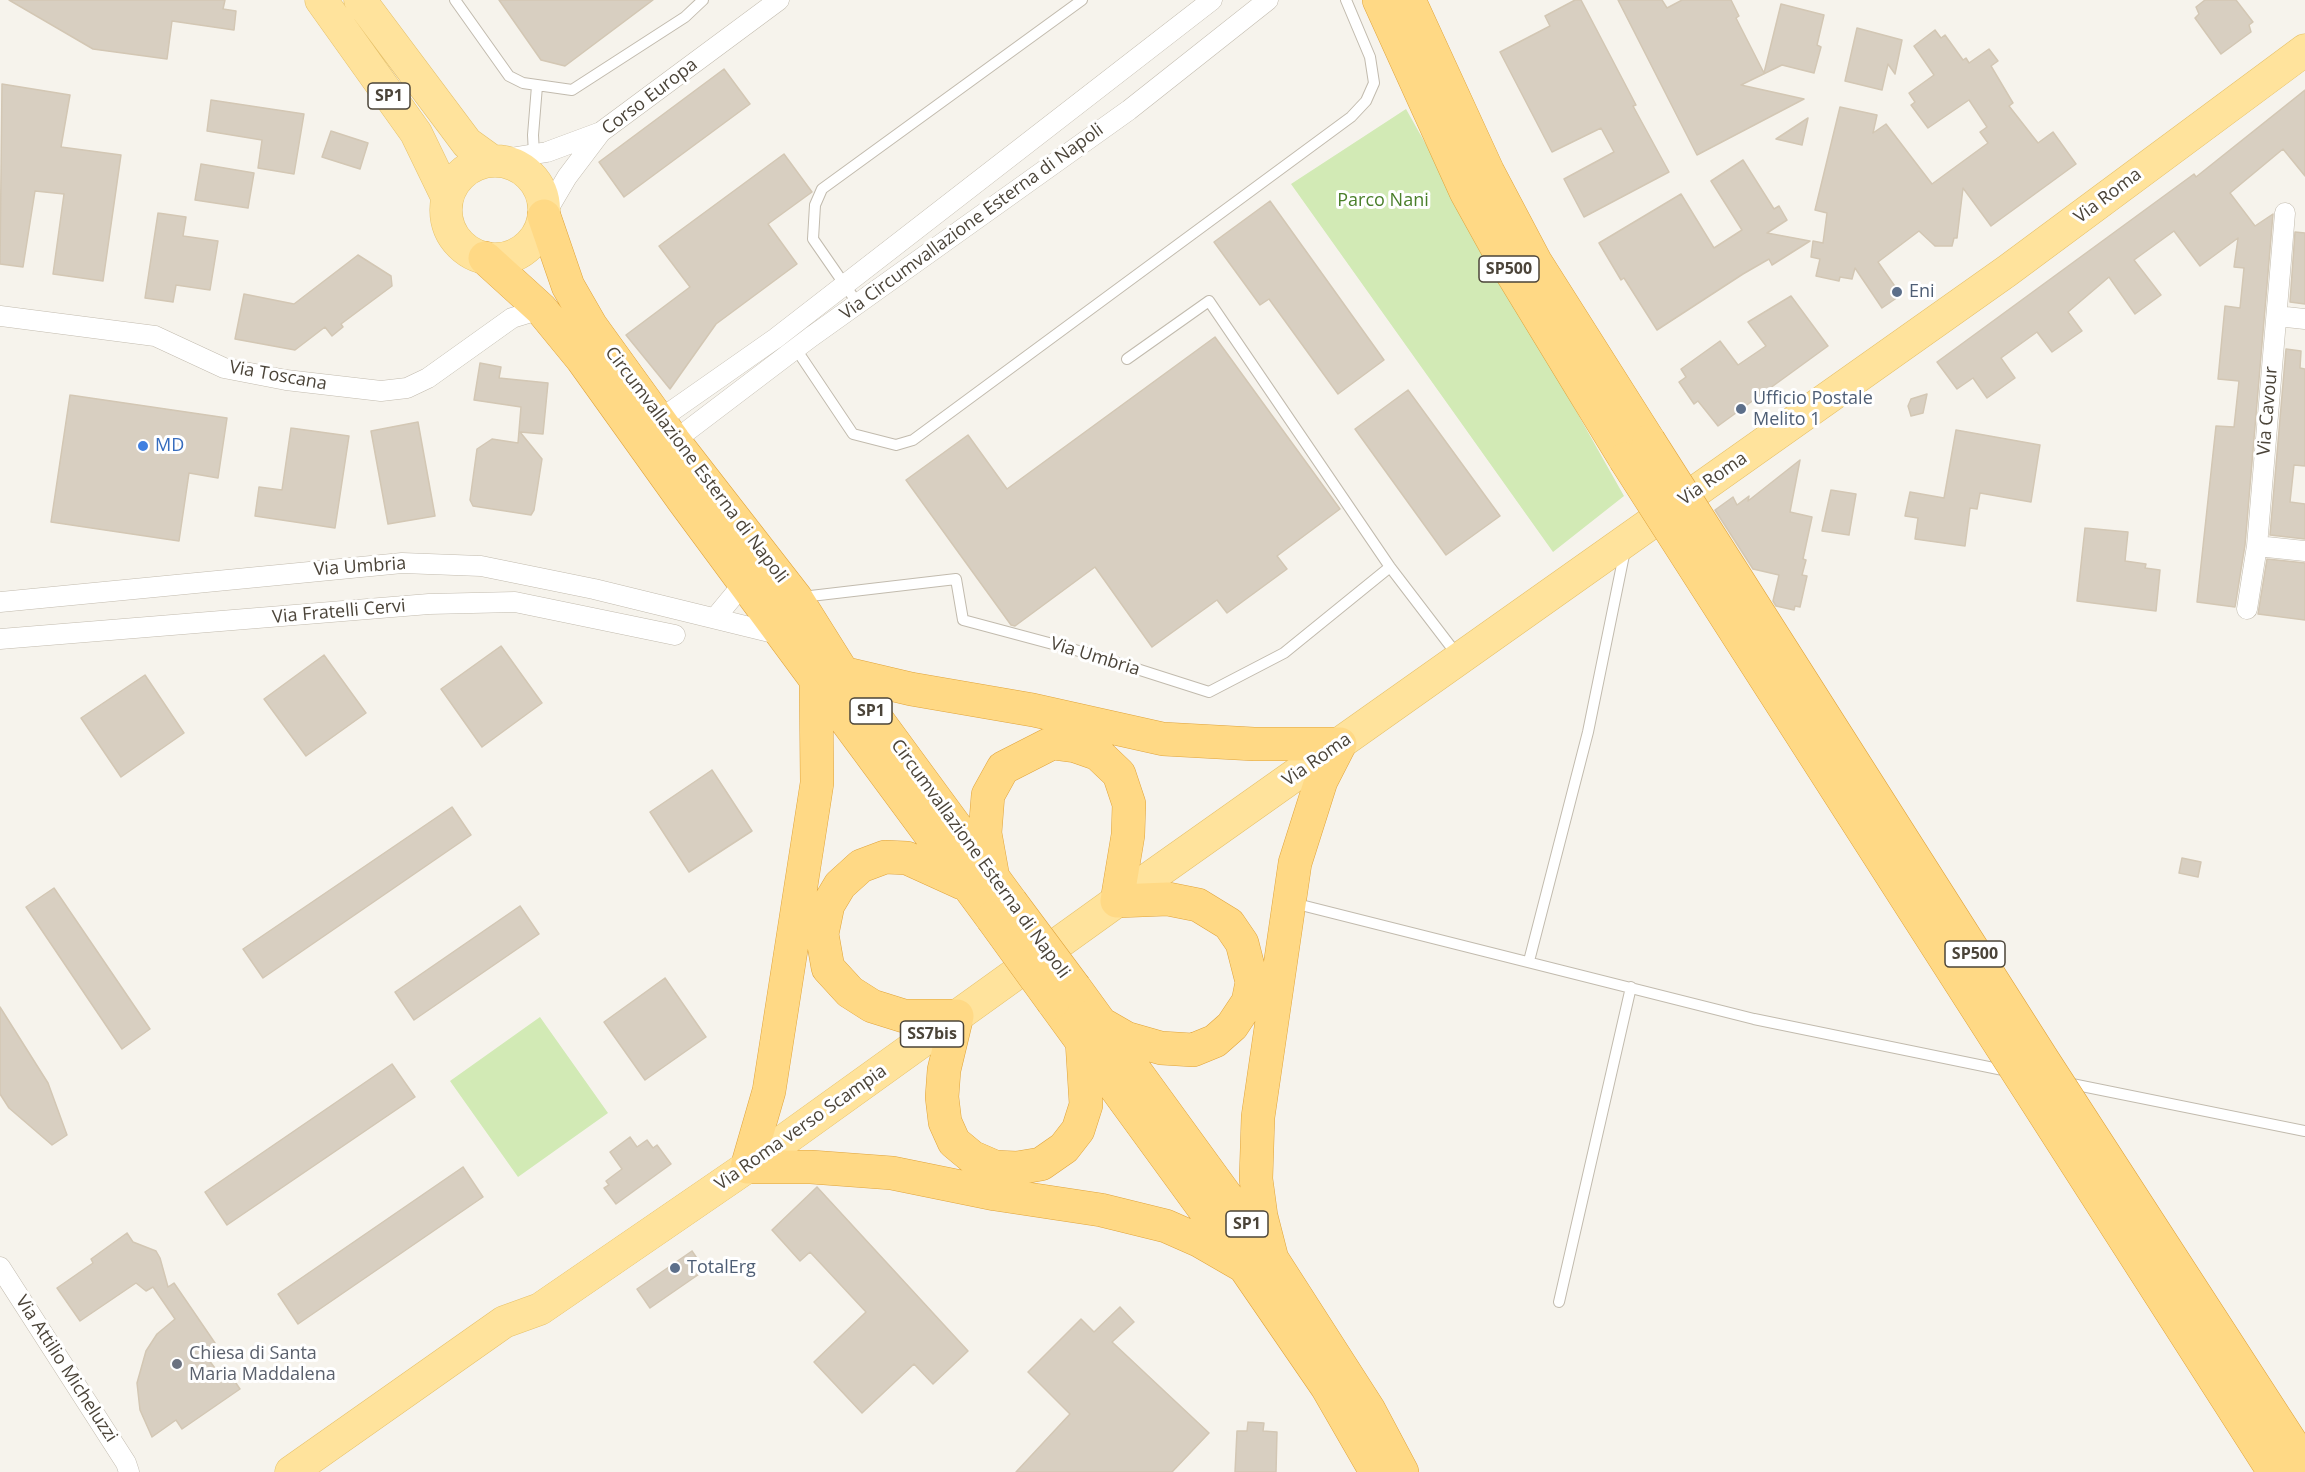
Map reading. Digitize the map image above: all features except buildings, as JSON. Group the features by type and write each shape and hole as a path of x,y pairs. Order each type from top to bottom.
{"highway":[{"name":"SP500","path":"1379,0 1423,65 1488,172 1637,450 2274,1472"},
{"name":"SP500","path":"1409,0 1423,65"},
{"name":"Circumvallazione Esterna di Napoli","path":"544,216 568,286 591,326 667,431 796,598 830,676 1369,1410 1402,1472"},
{"name":"Circumvallazione Esterna di Napoli","path":"485,258 541,309 582,359 782,635 830,676"},
{"name":"SP500","path":"1637,450 2050,1070 2305,1464"},
{"path":"830,676 1033,710 1163,739 1254,744 1340,744 1321,781 1295,863 1288,902 1258,1117 1256,1179 1261,1216 1259,1263 1166,1226 1101,1210 995,1194 892,1173 811,1167 747,1167 769,1091 815,794 830,676"},
{"path":"1052,743 1075,746 1098,754 1119,774 1129,804 1128,835 1117,901 1168,899 1198,905 1229,924 1242,943 1252,982 1248,1002 1232,1026 1215,1041 1193,1050 1161,1048 1126,1038 1091,1032 1086,1105 1078,1130 1064,1148 1041,1164 1017,1168 995,1167 972,1157 954,1142 945,1122 942,1097 944,1070 957,1016 904,1016 872,1006 850,992 828,968 822,934 828,905 840,885 861,866 885,857 907,858 991,896 985,833 988,795 1003,768 1052,743"},
{"name":"Circumvallazione Esterna di Napoli","path":"1259,1263 1376,1472"}],"main road":[{"name":"SP1","path":"321,0 416,133 447,197"},
{"name":"SP1","path":"360,0 467,143 492,160"},
{"name":"Via Roma","path":"1117,901 2007,271 2305,50"},
{"path":"492,160 520,167 531,176 543,202 544,216 539,231 530,244 517,254 501,259 485,258 470,253 454,236 446,213 447,197 454,183 464,172 477,164 492,160"},
{"name":"Via Roma verso Scampia","path":"291,1472 504,1322 540,1309 747,1167 1117,901"},
{"name":"Via Roma verso Scampia","path":"325,1472 514,1339 540,1309"}],"street":[{"name":"Corso Europa","path":"544,216 567,177 601,132 779,0"},
{"name":"Via Circumvallazione Esterna di Napoli","path":"667,431 776,338 1212,0"},
{"name":"Via Circumvallazione Esterna di Napoli","path":"667,431 796,349 1129,110 1268,0"},
{"path":"492,160 547,152 601,132"},
{"name":"Via Cavour","path":"2247,609 2257,546 2285,213"},
{"name":"Via Toscana","path":"0,316 156,336 224,368 286,380 381,391 407,388 428,378 512,318 541,309"},
{"path":"2277,316 2305,319"},
{"path":"2257,546 2305,551"},
{"name":"Via Umbria","path":"0,602 402,563 481,566 594,589 782,635"},
{"path":"715,618 744,583"},
{"name":"Via Fratelli Cervi","path":"0,639 429,604 515,602 675,635"},
{"name":"Via Attilio Micheluzzi","path":"0,1268 126,1463 129,1472"}],"lane":[{"path":"455,0 509,76 523,83 572,90 686,17 704,0"},
{"path":"858,303 813,239 815,206 822,189 1082,0"},
{"path":"796,349 853,434 896,445 913,440 1351,117 1366,101 1374,83 1370,57 1346,0"},
{"path":"534,154 533,135 537,86"},
{"path":"1127,359 1209,301 1390,567 1460,659"},
{"path":"1528,961 1588,732 1627,540"},
{"name":"Via Umbria","path":"796,598 956,579 963,620 1090,654 1209,692 1284,653 1390,567"},
{"path":"1288,902 1754,1019 2305,1131"},
{"path":"1559,1302 1631,987"}],"green space":[{"name":"Parco Nani","path":"1406,109 1624,496 1553,552 1291,184"},
{"path":"540,1017 608,1113 518,1177 450,1081"}],"place":[{"name":"Eni","path":"1897,292"},
{"name":"Ufficio Postale Melito 1","path":"1741,409"},
{"name":"MD","path":"143,446"},
{"name":"TotalErg","path":"675,1268"},
{"name":"Chiesa di Santa Maria Maddalena","path":"177,1364"}]}
